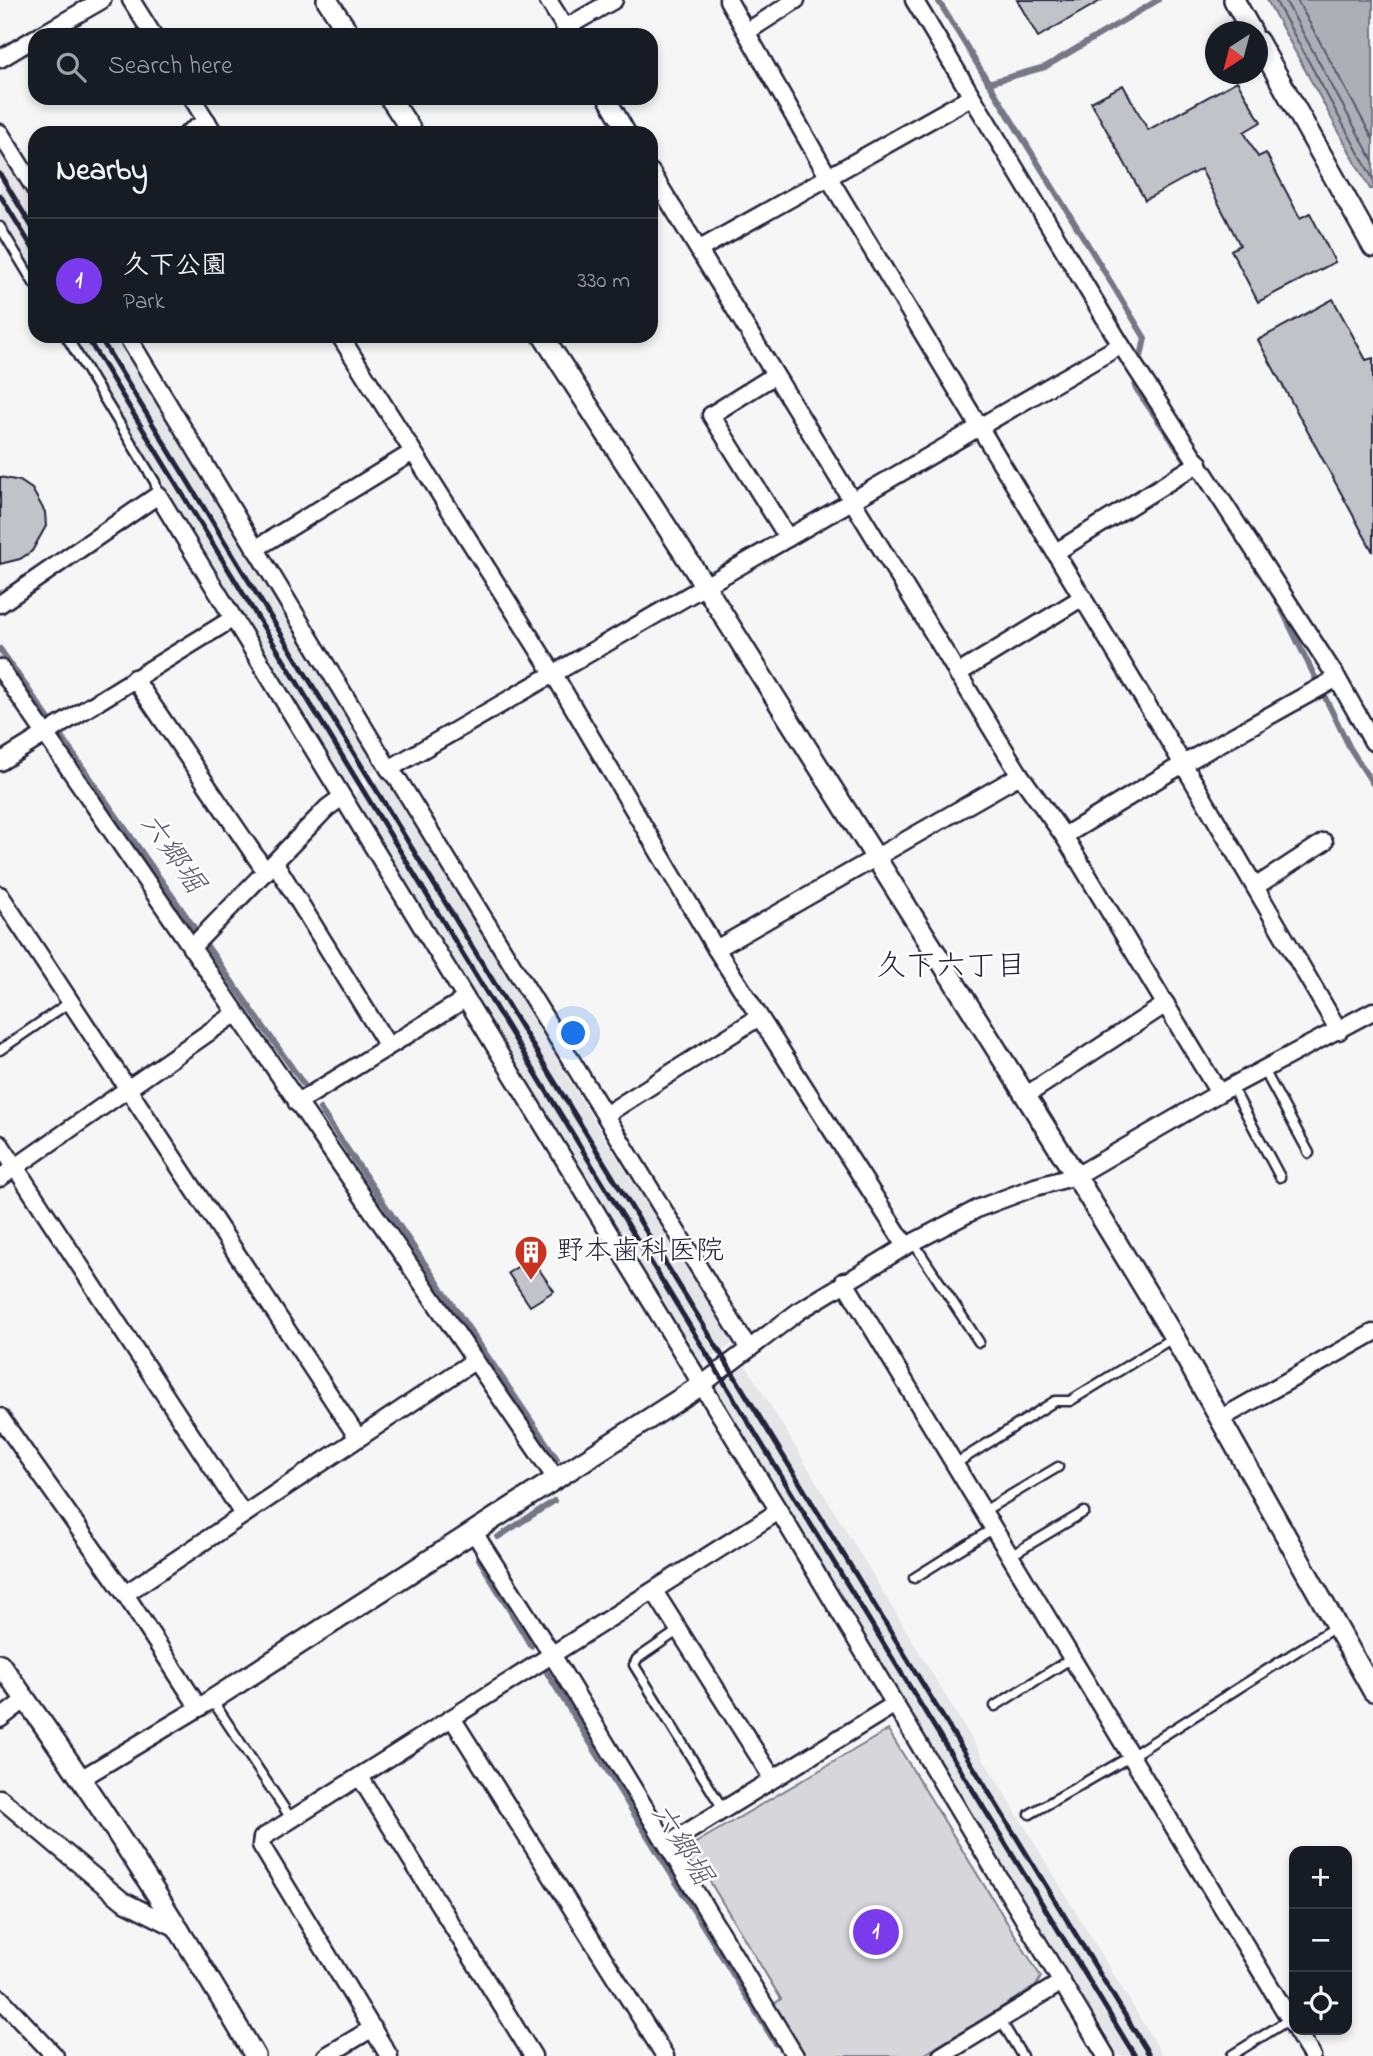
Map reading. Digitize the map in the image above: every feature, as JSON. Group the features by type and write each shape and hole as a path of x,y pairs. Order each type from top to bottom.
{"street":[{"path":"53,28 102,0"},
{"path":"131,0 149,28"},
{"path":"327,0 345,28"},
{"path":"548,0 565,28"},
{"path":"572,28 614,0"},
{"path":"729,0 829,177 1183,764 1339,1031"},
{"path":"748,31 796,0"},
{"path":"914,0 1121,345 1369,724 1373,742"},
{"path":"1234,0 1246,21"},
{"path":"0,59 28,42"},
{"path":"1268,59 1373,247"},
{"path":"700,249 971,97"},
{"path":"196,105 209,126"},
{"path":"394,105 408,126"},
{"path":"611,105 623,126"},
{"path":"0,134 28,178"},
{"path":"658,183 1020,775 1064,836 1166,1004 1226,1090"},
{"path":"131,343 389,769 399,780 749,1349"},
{"path":"345,343 553,673 716,949 909,1244"},
{"path":"548,343 705,586 1076,1177 1174,1337 1371,1683"},
{"path":"389,769 982,428 1121,345"},
{"path":"775,375 711,415 788,538"},
{"path":"255,549 413,453"},
{"path":"1056,552 1199,463"},
{"path":"0,604 158,495 700,1386 779,1511 1106,2056"},
{"path":"957,674 1083,597"},
{"path":"0,762 232,619"},
{"path":"0,668 556,1480"},
{"path":"134,678 271,868 388,1046"},
{"path":"1064,836 1183,764 1337,678"},
{"path":"716,949 1020,775"},
{"path":"191,948 327,808 342,797"},
{"path":"1255,887 1324,842"},
{"path":"0,895 358,1438"},
{"path":"297,1102 465,999"},
{"path":"1026,1096 1166,1004"},
{"path":"82,1778 205,1704 556,1480 700,1386 844,1281 979,1208 1035,1187 1076,1177 1226,1090 1373,1011"},
{"path":"0,1178 235,1014"},
{"path":"605,1115 760,1017"},
{"path":"0,1144 243,1514"},
{"path":"844,1281 1289,2017"},
{"path":"1220,1419 1373,1333"},
{"path":"125,1594 474,1361"},
{"path":"0,1417 205,1704"},
{"path":"390,2056 261,1844 262,1839 551,1653 779,1511"},
{"path":"473,1531 668,1844 793,2055"},
{"path":"654,1591 773,1779"},
{"path":"0,1664 82,1778 181,1930 255,2056"},
{"path":"0,1719 26,1699"},
{"path":"668,1844 894,1704"},
{"path":"452,1718 665,2056"},
{"path":"360,1777 533,2056"},
{"path":"0,1798 123,1901 181,1930"},
{"path":"941,2056 1062,1982"},
{"path":"0,1998 55,2056"},
{"path":"326,2056 373,2028"},
{"path":"1300,2035 1312,2056"}],"lane":[{"path":"0,228 28,274"},
{"path":"70,343 155,482 158,495"},
{"path":"0,1050 70,1003"},
{"path":"1264,1070 1309,1153"},
{"path":"1226,1090 1280,1177"},
{"path":"909,1244 979,1342"},
{"path":"955,1464 1055,1401 1070,1401 1174,1337"},
{"path":"984,1511 1058,1466"},
{"path":"1010,1556 1084,1512"},
{"path":"915,1578 994,1528"},
{"path":"1030,1814 1131,1756 1337,1626"},
{"path":"679,1630 637,1659 634,1665 723,1809"},
{"path":"995,1706 1072,1658"},
{"path":"205,1704 292,1820"},
{"path":"1000,2019 1022,2056"},
{"path":"1232,2055 1289,2027"}],"shaded area":[{"path":"0,149 28,195 28,264 0,218"},
{"path":"76,343 119,343 252,562 382,763 378,769 352,786 347,786"},
{"path":"382,776 387,776 598,1127 735,1342 699,1367 355,799 356,793"},
{"path":"746,1365 1163,2056 1119,2056 711,1390"},
{"path":"888,1730 1041,1977 1036,1986 922,2056 805,2056 774,2004 781,1999 704,1872 696,1875 682,1851"}],"water":[{"path":"1267,0 1373,0 1373,189 1370,189"}],"building":[{"path":"1017,0 1102,0 1038,37"},
{"path":"1232,84 1239,84 1261,122 1244,132 1258,157 1266,153 1300,218 1310,213 1335,262 1258,302 1231,250 1240,245 1201,169 1145,200 1091,102 1123,85 1148,130"},
{"path":"1333,299 1366,360 1373,358 1373,552 1258,340"},
{"path":"0,477 20,481 32,489 45,512 46,526 32,551 20,559 0,564"},
{"name":"野本歯科医院","path":"531,1258 554,1291 530,1306 508,1273"}],"waterway":[{"path":"938,0 1145,338 1139,366"},
{"path":"988,83 1045,67 1158,0"},
{"path":"1137,377 1135,387 1205,488"},
{"path":"1274,594 1350,748 1373,784"},
{"name":"六郷堀","path":"0,649 304,1085"},
{"name":"六郷堀","path":"320,1109 557,1459"},
{"name":"六郷堀","path":"498,1537 554,1501"},
{"name":"六郷堀","path":"479,1559 531,1646"},
{"name":"六郷堀","path":"546,1671 776,2044"}],"railway":[{"path":"0,174 28,220"},
{"path":"0,195 28,241"},
{"path":"90,343 1135,2056"},
{"path":"103,343 1150,2056"}],"place":[{"name":"野本歯科医院","path":"531,1282"},
{"name":"久下公園","path":"876,1932"}],"district":[{"name":"久下六丁目","path":"951,968"}]}
